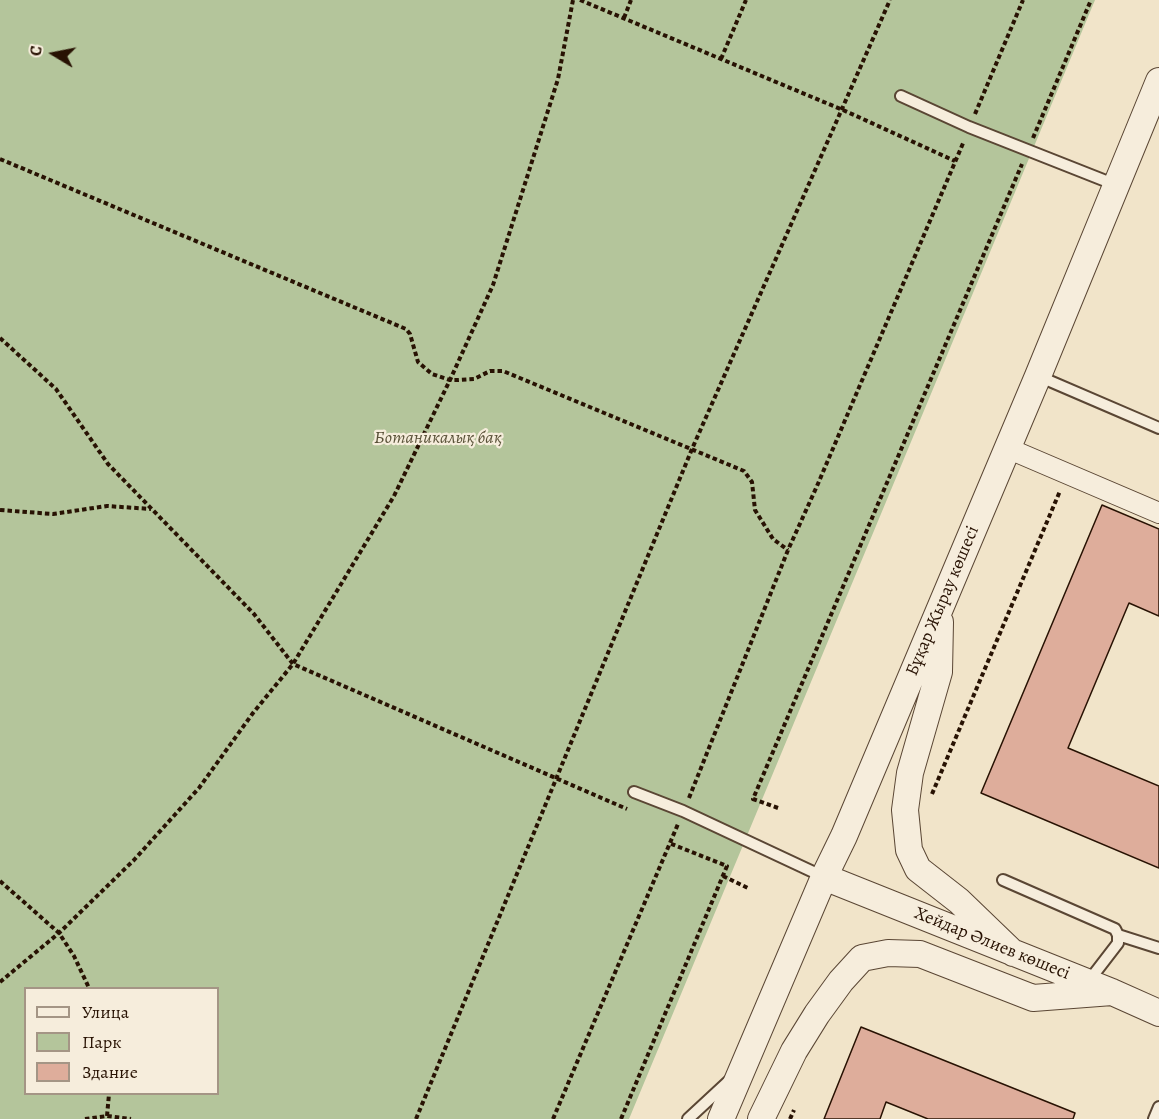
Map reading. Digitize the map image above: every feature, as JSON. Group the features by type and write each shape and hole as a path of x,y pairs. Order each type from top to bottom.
{"street":[{"name":"Бұқар Жырау көшесі","path":"721,1119 824,877 844,837 1159,81"},
{"path":"1007,448 1159,513"},
{"path":"940,607 939,672 910,773 905,810 909,850 918,869 959,901 1013,953"},
{"name":"Хейдар Әлиев көшесі","path":"824,877 1088,982 1159,1013"},
{"path":"761,1119 794,1051 811,1023 841,981 862,958 888,953 920,954 1033,998 1112,992"}],"lane":[{"path":"902,96 969,127 1116,185"},
{"path":"1038,376 1159,428"},
{"path":"634,792 683,811 824,877"},
{"path":"1003,879 1115,929 1118,943 1088,982"},
{"path":"1118,935 1159,948"},
{"path":"688,1119 743,1069"},
{"path":"1154,1119 1159,1107"}],"path":[{"path":"0,982 60,933 134,860 199,788 253,713 293,664 394,496 493,285 558,79 573,0"},
{"path":"580,0 843,110 955,161"},
{"path":"624,18 631,0"},
{"path":"721,59 746,0"},
{"path":"416,1119 693,449 890,0"},
{"path":"553,1119 683,811 788,550 1023,0"},
{"path":"778,808 753,799 1091,0"},
{"path":"0,159 406,329 410,334 418,362 432,374 450,380 474,379 490,371 503,371 744,471 752,482 755,510 773,539 788,550"},
{"path":"0,338 56,389 108,464 254,614 293,664 627,809"},
{"path":"932,795 1067,474"},
{"path":"0,510 53,514 107,506 151,509"},
{"path":"621,1119 727,866 669,843"},
{"path":"723,876 750,889"},
{"path":"0,880 60,933 74,956 88,987"},
{"path":"107,1116 109,1095"},
{"path":"85,1119 107,1116 131,1119"}],"green space":[{"name":"Ботаникалық бақ","path":"0,0 1095,0 629,1119 0,1119"}],"building":[{"path":"1102,505 1159,529 1159,616 1129,603 1068,748 1159,786 1159,868 981,793"},
{"path":"861,1027 1075,1113 1073,1119 928,1119 886,1102 880,1119 824,1119"}]}
